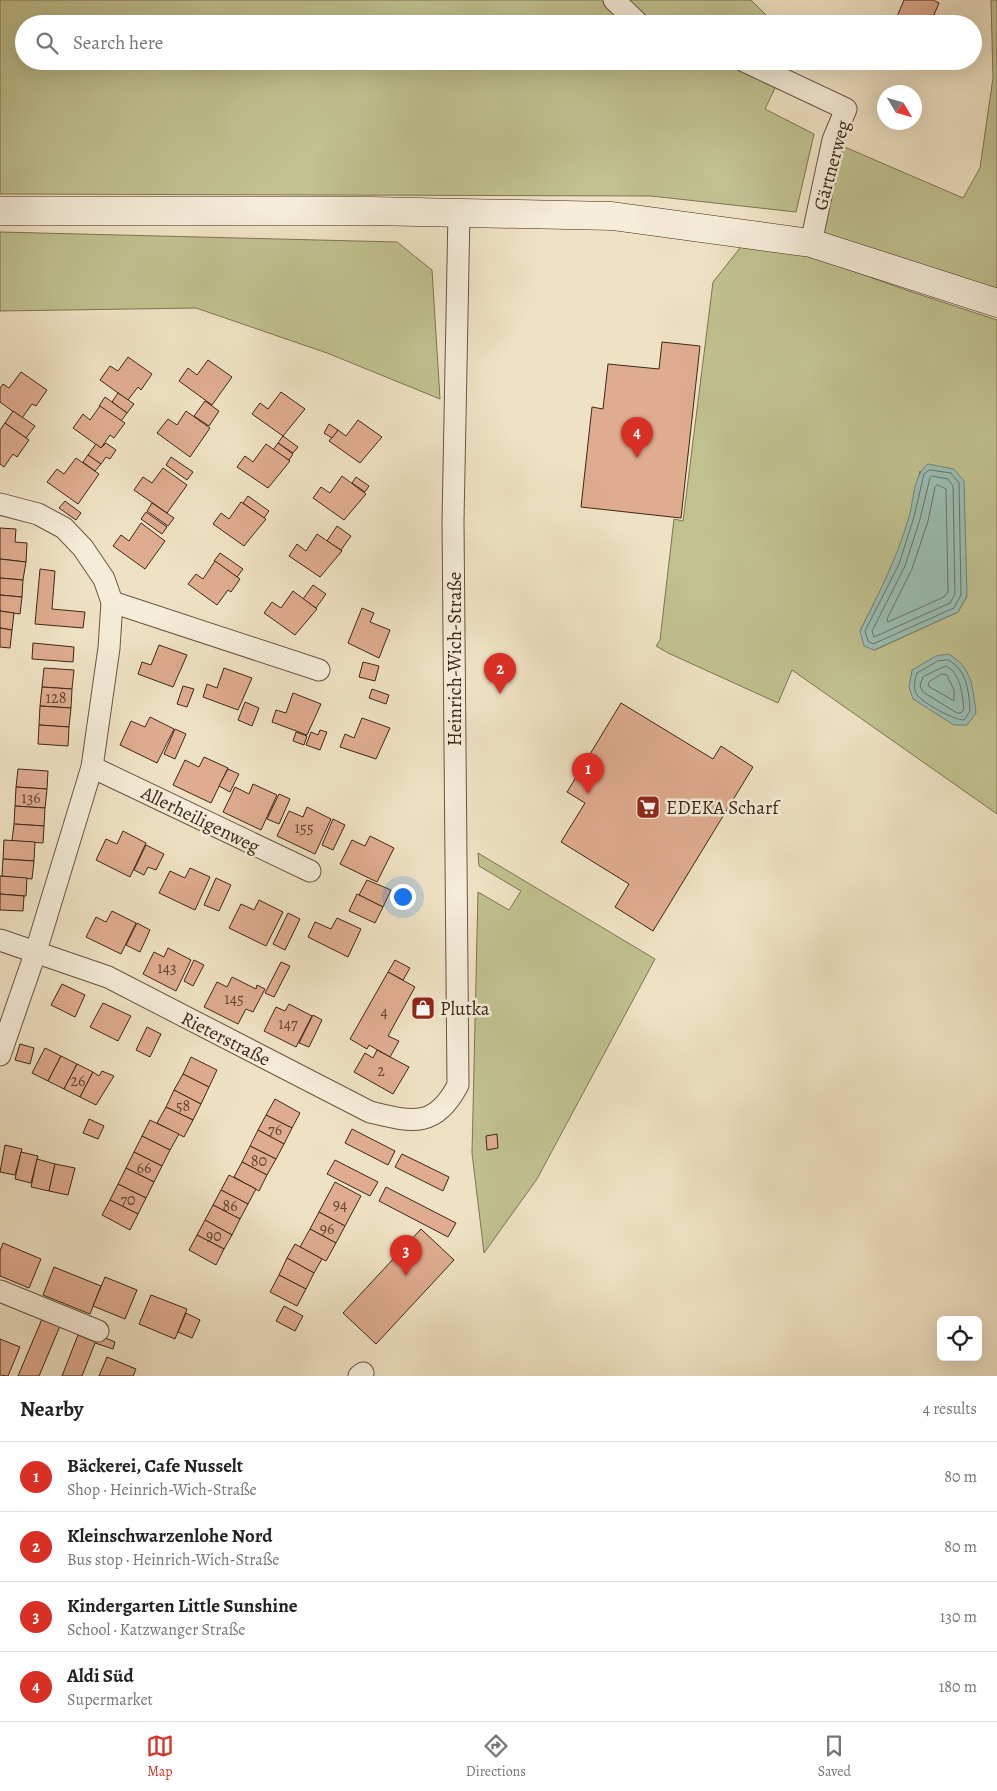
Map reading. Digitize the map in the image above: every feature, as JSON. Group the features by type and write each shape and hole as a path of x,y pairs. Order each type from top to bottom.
{"main road":[{"path":"0,212 458,212 612,216 812,243 997,303"}],"street":[{"path":"614,0 629,15"},
{"name":"Gärtnerweg","path":"763,70 846,109 833,140 812,243"},
{"name":"Heinrich-Wich-Straße","path":"448,1103 458,1085 453,521 458,212"},
{"path":"0,504 38,514 64,528 83,548 104,579 112,602 109,648 92,767 36,952 0,1055"},
{"path":"112,602 319,670"},
{"name":"Allerheiligenweg","path":"92,767 310,871"},
{"name":"Rieterstraße","path":"0,940 108,977 370,1112 400,1119 424,1118 438,1113 448,1103"},
{"path":"0,1291 98,1331"}],"green space":[{"path":"0,0 751,0 766,15 15,15 15,70 784,70 765,109 814,134 796,212 651,196 0,194"},
{"path":"991,0 997,0 997,290 821,234 840,145 963,198 980,168 993,78"},
{"path":"0,232 397,242 432,270 440,399 327,353 196,308 0,311"},
{"path":"744,243 803,253 997,320 997,814 792,670 778,703 656,646 660,640 674,519 683,521 713,282","holes":["920,471 967,596 958,612 875,650 860,631 895,562 910,516"]},
{"path":"478,853 655,959 537,1179 484,1253 472,1153 478,892 509,910 521,891 479,866"}],"water":[{"path":"928,464 954,469 964,481 967,596 958,612 874,650 864,646 860,631 881,589 904,532 919,475"},
{"path":"948,654 962,665 970,679 976,713 967,725 954,725 913,699 909,687 912,670 936,656"}],"building":[{"path":"904,0 933,0 939,3 934,15 898,15"},
{"path":"662,342 700,346 681,518 581,507 592,407 603,409 608,364 659,369"},
{"path":"128,357 152,374 141,390 138,387 128,400 100,380 110,366 118,371"},
{"path":"208,360 232,377 212,405 179,381 188,368 197,375"},
{"path":"21,372 47,390 36,406 32,404 22,418 0,402 0,388 3,384 9,388"},
{"path":"281,392 305,409 283,436 252,414 260,403 268,409"},
{"path":"118,393 134,404 127,413 112,402"},
{"path":"105,397 127,413 121,421 99,406"},
{"path":"205,401 219,411 209,426 194,416"},
{"path":"100,406 125,423 114,438 110,435 101,448 73,428 83,414 90,420"},
{"path":"13,411 35,426 26,438 5,423"},
{"path":"186,411 210,428 190,457 157,433 168,419 177,425"},
{"path":"358,420 382,437 360,463 329,441 338,430 346,436"},
{"path":"5,423 29,440 17,457 13,454 4,467 0,464 0,430"},
{"path":"329,424 338,430 332,438 324,433"},
{"path":"283,436 298,447 293,453 278,443"},
{"path":"106,443 116,450 110,459 106,457 101,464 88,455 96,444 101,448"},
{"path":"278,443 293,454 289,460 273,450"},
{"path":"266,444 290,461 268,488 237,467 245,456 253,462"},
{"path":"88,455 101,464 95,471 83,462"},
{"path":"171,457 193,472 187,480 166,465"},
{"path":"76,458 99,474 78,504 47,482 57,469 64,474"},
{"path":"163,468 187,485 167,513 134,490 143,477 152,483"},
{"path":"342,476 366,494 344,520 313,498 321,487 330,493"},
{"path":"356,477 369,486 365,492 352,483"},
{"path":"248,496 269,511 264,518 243,503"},
{"path":"65,501 81,513 76,520 59,508"},
{"path":"241,502 266,519 244,546 213,524 221,513 229,519"},
{"path":"152,503 174,518 168,526 147,511"},
{"path":"146,512 167,527 162,534 141,519"},
{"path":"141,523 165,541 145,569 113,546 121,535 129,541"},
{"path":"337,526 351,536 341,550 327,541"},
{"path":"0,528 16,529 15,542 27,543 26,562 0,559"},
{"path":"317,534 342,551 320,577 289,556 297,544 306,551"},
{"path":"220,553 243,569 237,577 214,561"},
{"path":"0,559 26,562 23,580 0,578"},
{"path":"215,561 240,579 231,592 228,590 217,605 188,584 196,574 203,579"},
{"path":"40,569 55,571 52,609 85,612 83,628 35,624"},
{"path":"0,578 23,580 22,597 0,595"},
{"path":"313,585 326,594 316,608 303,599"},
{"path":"293,591 317,609 295,635 264,613 272,602 281,608"},
{"path":"0,595 22,597 20,614 0,611"},
{"path":"362,608 374,613 370,622 390,630 379,658 348,643"},
{"path":"0,611 14,613 12,630 0,628"},
{"path":"0,628 12,630 10,648 0,647"},
{"path":"33,643 74,647 73,662 32,659"},
{"path":"159,645 187,655 173,687 138,674 142,662 151,665"},
{"path":"363,662 379,666 375,681 359,677"},
{"path":"44,668 74,670 72,689 42,687"},
{"path":"224,668 252,678 238,710 203,697 207,684 217,688"},
{"path":"183,686 194,689 187,707 177,704"},
{"path":"42,687 72,689 71,708 40,706"},
{"path":"372,689 389,695 386,704 369,698"},
{"path":"293,693 321,704 307,735 272,722 276,710 286,713"},
{"path":"245,702 259,708 252,726 238,720"},
{"path":"621,703 713,759 721,746 753,767 653,931 615,907 629,884 561,842 585,803 567,792"},
{"path":"40,706 71,708 69,727 39,725"},
{"path":"150,717 174,729 157,763 120,745 131,721 145,727"},
{"path":"362,718 390,728 376,759 340,747 345,734 354,738"},
{"path":"39,725 69,727 68,746 38,744"},
{"path":"175,729 186,734 175,759 164,754"},
{"path":"320,730 327,732 320,750 306,745 311,732 318,735"},
{"path":"296,732 307,736 304,745 293,741"},
{"path":"204,757 228,768 211,803 173,785 185,760 199,767"},
{"path":"18,769 48,771 47,789 16,787"},
{"path":"228,769 239,774 230,792 219,786"},
{"path":"253,784 277,795 261,830 223,812 235,787 249,794"},
{"path":"16,787 47,789 45,808 15,806"},
{"path":"279,794 290,799 279,824 267,819"},
{"path":"15,806 45,808 44,826 14,824"},
{"path":"307,807 331,819 315,854 277,836 289,811 303,817"},
{"path":"333,819 345,825 333,850 322,845"},
{"path":"14,824 44,826 43,843 12,841"},
{"path":"123,831 146,843 130,877 96,860 106,839 117,844"},
{"path":"370,836 394,848 377,882 340,864 352,840 365,846"},
{"path":"4,840 35,842 34,861 3,859"},
{"path":"146,845 164,854 156,870 148,867 144,875 134,870"},
{"path":"3,859 34,861 32,879 2,876"},
{"path":"190,868 210,877 195,910 159,893 170,871 185,878"},
{"path":"0,876 27,878 26,896 0,894"},
{"path":"216,878 231,885 219,911 204,905"},
{"path":"367,880 391,890 383,907 359,895"},
{"path":"0,894 24,896 23,911 0,910"},
{"path":"357,894 383,907 375,923 349,911"},
{"path":"259,900 283,912 266,946 229,928 241,904 254,910"},
{"path":"112,911 136,923 121,954 86,937 96,917 106,922"},
{"path":"288,913 300,919 285,950 273,944"},
{"path":"337,918 361,929 348,957 308,937 315,922 331,929"},
{"path":"137,923 150,930 140,952 126,945"},
{"path":"168,948 191,960 176,991 143,974 154,952 164,957"},
{"path":"194,960 204,965 193,986 184,981"},
{"path":"395,960 410,968 403,980 388,972"},
{"path":"281,962 290,966 274,997 265,993"},
{"path":"388,972 415,987 388,1036 399,1041 390,1057 369,1045 367,1049 350,1039"},
{"path":"232,977 256,989 257,985 265,989 253,1012 246,1009 238,1024 204,1007 217,982 227,987"},
{"path":"62,984 85,995 75,1017 51,1005"},
{"path":"103,1003 131,1016 118,1041 90,1027"},
{"path":"289,1004 312,1016 296,1047 264,1031 276,1007 285,1011"},
{"path":"313,1015 322,1020 309,1047 299,1043"},
{"path":"147,1027 161,1034 150,1057 136,1050"},
{"path":"20,1044 34,1048 30,1064 15,1060"},
{"path":"45,1048 61,1056 48,1081 32,1073"},
{"path":"377,1050 409,1067 393,1094 354,1072 365,1053 373,1058"},
{"path":"61,1056 77,1064 64,1089 48,1081"},
{"path":"191,1057 217,1070 209,1087 183,1074"},
{"path":"77,1064 93,1072 80,1097 64,1089"},
{"path":"102,1071 114,1076 96,1105 80,1097 93,1072 99,1076"},
{"path":"183,1074 209,1087 201,1104 174,1090"},
{"path":"174,1090 201,1104 193,1120 166,1107"},
{"path":"275,1099 300,1113 292,1128 266,1115"},
{"path":"166,1107 193,1120 184,1137 157,1123"},
{"path":"266,1115 292,1128 284,1144 258,1130"},
{"path":"89,1119 104,1126 98,1139 83,1133"},
{"path":"150,1120 179,1134 170,1150 142,1136"},
{"path":"352,1129 395,1151 388,1165 345,1143"},
{"path":"258,1130 284,1144 276,1159 250,1146"},
{"path":"497,1134 498,1148 487,1150 486,1136"},
{"path":"142,1136 170,1150 162,1166 134,1152"},
{"path":"5,1145 22,1149 15,1175 0,1172"},
{"path":"250,1146 276,1159 267,1175 242,1162"},
{"path":"21,1152 38,1156 31,1183 15,1179"},
{"path":"134,1152 162,1166 154,1182 126,1168"},
{"path":"402,1154 449,1177 443,1191 395,1167"},
{"path":"37,1159 55,1164 49,1191 31,1187"},
{"path":"335,1160 378,1182 370,1196 327,1174"},
{"path":"242,1162 267,1175 259,1191 234,1177"},
{"path":"55,1164 75,1168 68,1195 49,1191"},
{"path":"126,1168 154,1182 146,1198 118,1184"},
{"path":"229,1175 256,1189 248,1204 221,1190"},
{"path":"335,1182 361,1196 345,1226 319,1212"},
{"path":"118,1184 146,1198 138,1214 110,1200"},
{"path":"386,1187 456,1223 448,1237 379,1201"},
{"path":"221,1190 248,1204 240,1219 213,1205"},
{"path":"110,1200 138,1214 130,1230 102,1215"},
{"path":"213,1205 240,1219 232,1235 205,1220"},
{"path":"319,1212 345,1226 336,1243 310,1229"},
{"path":"205,1220 232,1235 224,1249 197,1235"},
{"path":"310,1229 336,1243 326,1261 300,1247"},
{"path":"421,1229 454,1260 376,1344 343,1313"},
{"path":"197,1235 224,1249 216,1265 189,1250"},
{"path":"3,1243 41,1259 29,1288 0,1276 0,1251"},
{"path":"295,1244 322,1259 314,1273 287,1258"},
{"path":"287,1258 314,1273 306,1289 279,1275"},
{"path":"54,1267 101,1286 90,1314 43,1295"},
{"path":"279,1275 306,1289 297,1306 270,1292"},
{"path":"105,1277 137,1290 125,1319 93,1306"},
{"path":"151,1295 187,1309 175,1339 139,1324"},
{"path":"284,1306 303,1316 295,1331 276,1321"},
{"path":"186,1313 200,1320 192,1338 178,1332"},
{"path":"42,1319 60,1326 39,1376 18,1376"},
{"path":"78,1335 95,1342 98,1335 115,1342 113,1349 95,1343 82,1376 62,1376"},
{"path":"0,1339 20,1347 8,1376 0,1375"},
{"path":"107,1357 136,1369 133,1376 99,1376"}],"place":[{"name":"Aldi Süd","path":"637,458"},
{"name":"Kleinschwarzenlohe Nord","path":"500,694"},
{"name":"Bäckerei, Cafe Nusselt","path":"588,794"},
{"name":"EDEKA Scharf","path":"648,807"},
{"name":"Plutka","path":"423,1008"},
{"name":"Kindergarten Little Sunshine","path":"406,1276"}]}
